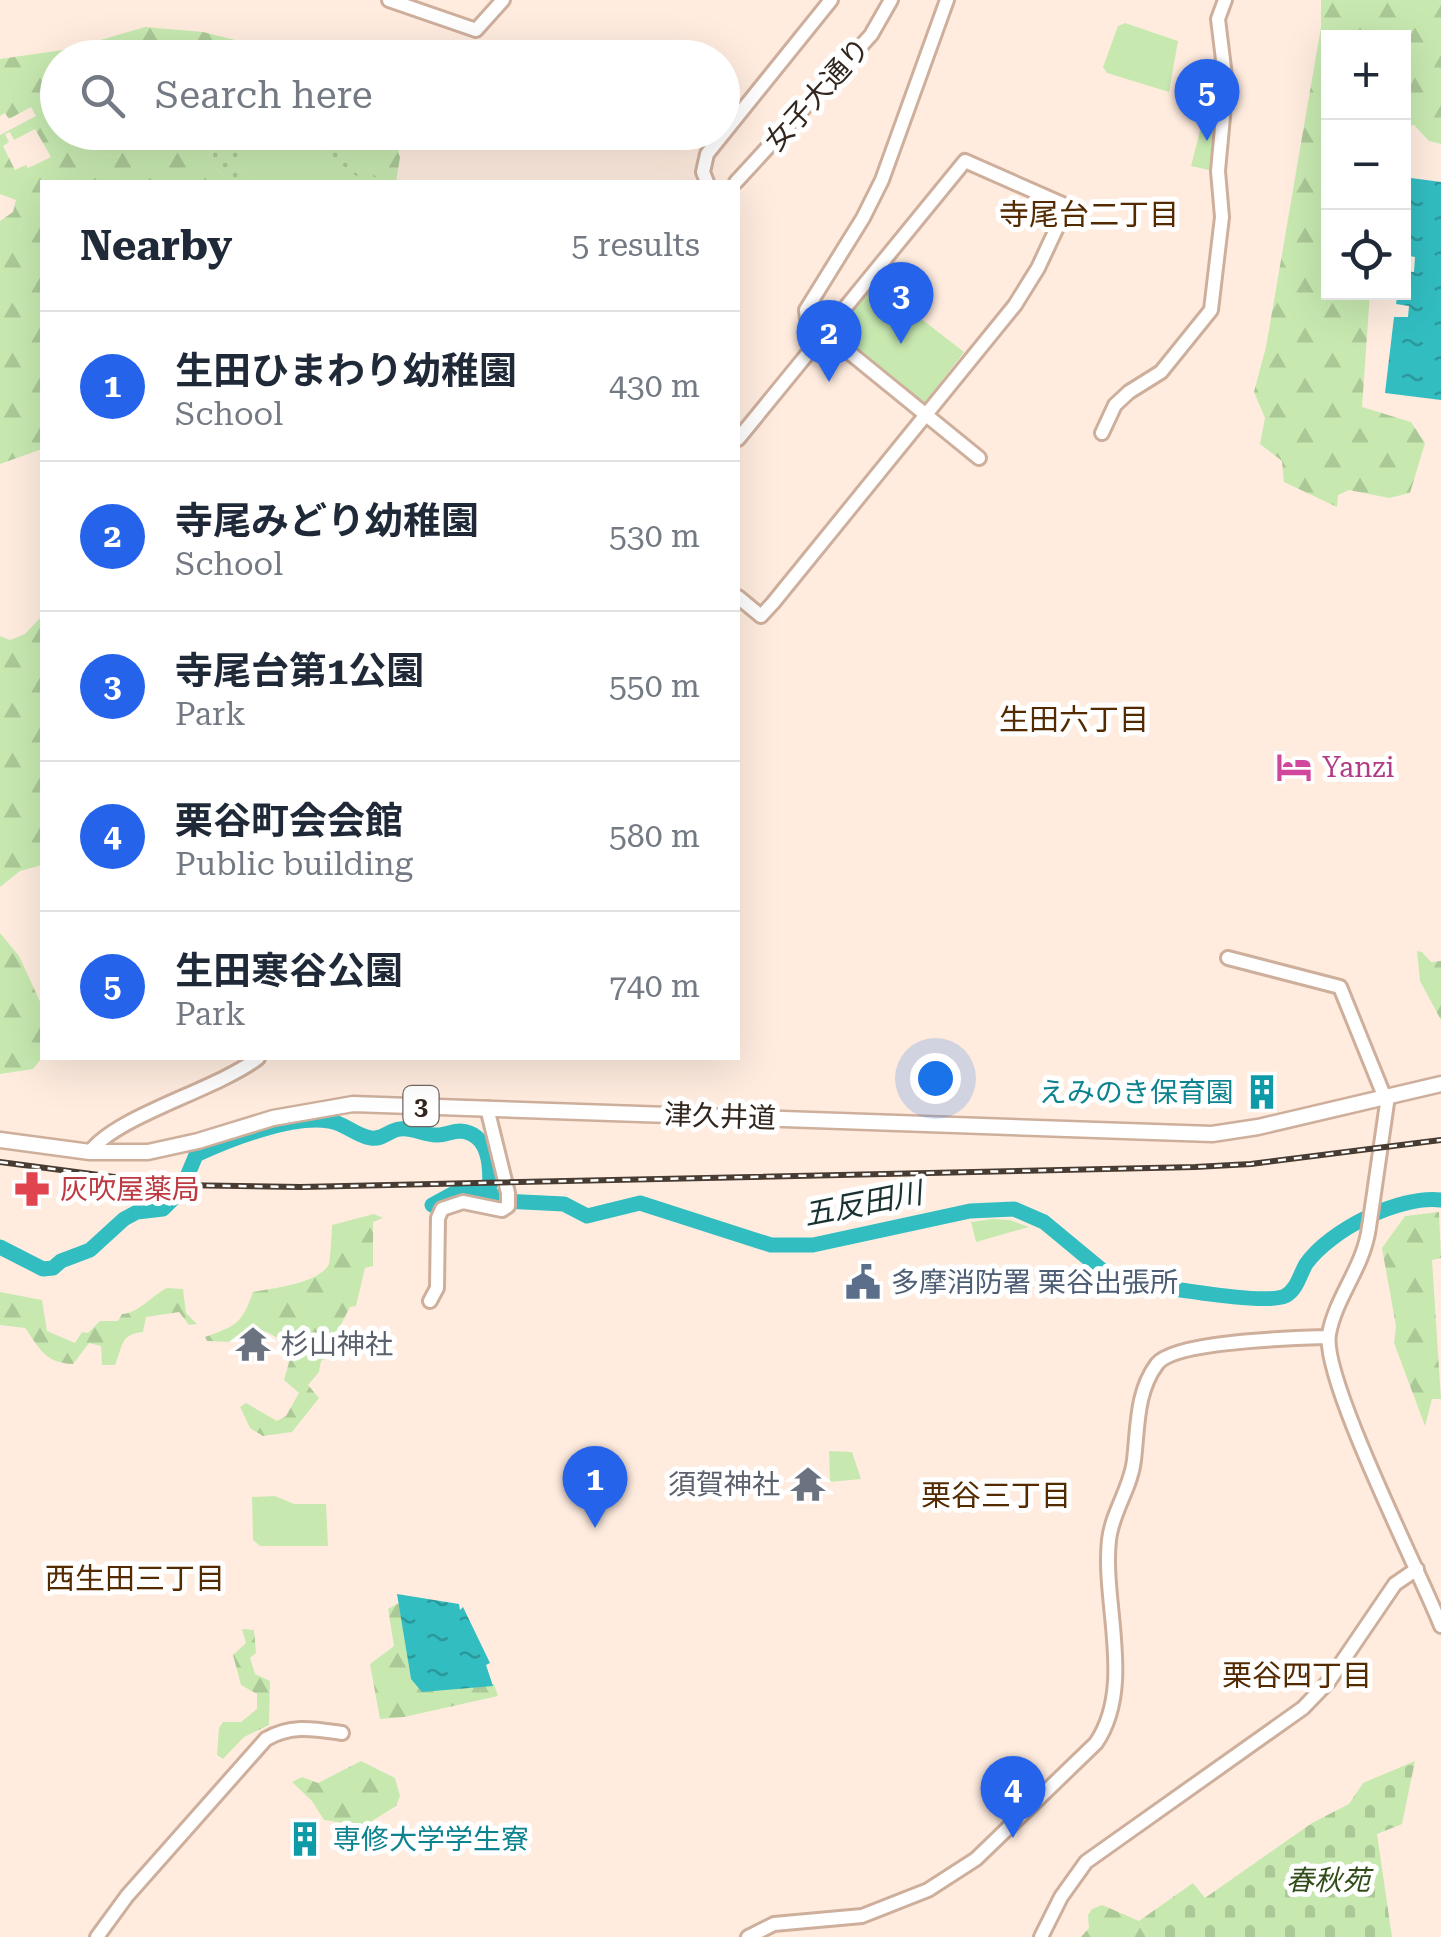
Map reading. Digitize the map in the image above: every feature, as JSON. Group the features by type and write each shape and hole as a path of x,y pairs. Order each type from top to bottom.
{"main road":[{"name":"津久井道","path":"0,1140 90,1152 166,1149 273,1118 352,1104 1195,1134 1258,1127 1441,1084"}],"street":[{"path":"389,0 476,30 502,0"},
{"path":"740,113 830,0"},
{"name":"女子大通り","path":"738,180 871,35 891,0"},
{"path":"947,0 882,180 863,218 808,302 807,318 979,458"},
{"path":"1102,433 1116,404 1160,372 1211,310 1222,217 1218,172 1226,84 1218,19 1226,0"},
{"path":"706,180 702,172 710,150"},
{"path":"740,438 965,161 1067,206 1015,306 761,616 740,598"},
{"path":"1228,958 1340,987 1386,1098 1364,1255 1328,1337 1339,1389 1441,1626"},
{"path":"90,1152 110,1132 214,1084 255,1060"},
{"path":"430,1301 437,1288 438,1218 442,1209 463,1202 502,1210 508,1200 487,1108"},
{"path":"748,1937 774,1924 862,1916 928,1890 976,1859 1096,1743 1105,1730 1110,1708 1114,1663 1108,1541 1132,1478 1138,1410 1146,1383 1157,1364 1174,1352 1284,1338 1328,1337"},
{"path":"1041,1937 1061,1897 1086,1862 1303,1708 1329,1681 1395,1584 1417,1569"},
{"path":"97,1937 127,1896 266,1740 303,1728 342,1734"}],"green space":[{"path":"1321,0 1441,0 1441,144 1429,141 1411,126 1411,30 1321,30 1321,300 1370,300 1362,407 1411,422 1425,443 1410,493 1389,498 1349,490 1338,495 1337,507 1284,482 1282,461 1260,444 1265,418 1254,392 1266,347 1321,27"},
{"path":"1125,23 1178,41 1169,92 1107,73 1103,67 1118,26"},
{"path":"145,27 203,32 235,40 101,40"},
{"path":"40,53 40,138 35,129 14,140 10,132 5,134 9,142 3,146 15,170 51,157 47,150 213,150 213,166 229,180 40,180 40,450 0,464 0,221 13,212 16,200 0,194 0,135 36,116 31,107 9,119 5,113 0,116 0,59"},
{"path":"1215,96 1219,98 1213,171 1191,166 1206,108"},
{"path":"213,150 246,150 234,165 253,180 229,180 213,166"},
{"path":"245,150 323,150 359,178 253,180 233,165"},
{"path":"322,150 341,150 383,180 359,179"},
{"path":"341,150 398,150 396,180 380,180"},
{"path":"875,283 964,352 923,405 838,337 837,331"},
{"path":"40,618 40,866 20,871 0,887 0,636 10,640 25,634"},
{"path":"0,933 19,956 40,1002 40,1060 33,1069 0,1074"},
{"path":"1417,951 1431,962 1441,961 1441,1020 1420,981"},
{"path":"1439,1212 1441,1258 1432,1260 1441,1399 1432,1399 1425,1426 1394,1343 1396,1326 1382,1248 1405,1216"},
{"path":"374,1214 383,1218 373,1222 373,1266 365,1268 356,1306 350,1307 339,1328 347,1332 340,1349 321,1361 319,1372 308,1385 319,1398 292,1432 263,1436 250,1428 240,1407 246,1403 277,1421 286,1416 299,1393 284,1380 291,1355 289,1345 253,1328 250,1335 232,1342 207,1341 205,1337 237,1322 253,1292 294,1284 324,1271 329,1264 332,1225"},
{"path":"993,1219 1029,1227 976,1242 971,1222"},
{"path":"167,1288 183,1289 186,1313 197,1324 189,1325 179,1312 146,1317 143,1332 126,1338 115,1365 102,1365 101,1346 89,1343 73,1364 56,1361 44,1354 25,1328 0,1325 0,1292 42,1300 47,1331 75,1343 82,1332 88,1333 100,1321 118,1321 122,1314"},
{"path":"829,1451 852,1452 861,1479 830,1482"},
{"path":"275,1496 294,1504 326,1504 328,1546 260,1546 253,1540 252,1497"},
{"path":"399,1603 411,1679 422,1691 494,1684 498,1696 380,1719 370,1664 394,1646 388,1609"},
{"path":"242,1629 254,1630 256,1653 250,1658 255,1674 270,1681 269,1725 244,1737 223,1759 217,1755 223,1722 241,1722 257,1709 257,1694 241,1685 233,1655 246,1643"},
{"path":"361,1761 395,1778 400,1796 396,1806 364,1826 324,1820 312,1801 292,1782 302,1777 318,1783"},
{"name":"春秋苑","path":"1415,1761 1402,1824 1377,1834 1392,1937 1148,1937 1139,1921 1193,1883 1205,1898 1312,1823 1349,1804 1363,1783"},
{"path":"1102,1905 1139,1921 1148,1937 1081,1937 1089,1928 1088,1915"}],"water":[{"path":"1411,178 1441,182 1441,400 1385,393 1394,317 1408,317 1409,306 1396,304 1397,300 1411,300 1415,257 1411,256"},
{"path":"397,1594 459,1604 460,1610 463,1607 490,1663 486,1665 493,1686 422,1692 411,1679"}],"waterway":[{"name":"五反田川","path":"0,1247 43,1269 53,1268 90,1250 137,1212 163,1209 181,1191 196,1155 261,1130 314,1120 335,1122 371,1138 405,1129 433,1135 470,1133 478,1138 487,1154 489,1193 502,1201 564,1204 587,1216 640,1203 771,1245 813,1245 970,1211 1014,1209 1044,1222 1108,1275 1124,1282 1255,1298 1289,1293 1317,1251 1348,1227 1406,1203 1441,1200"},
{"path":"432,1205 454,1193 489,1193"}],"railway":[{"path":"0,1162 175,1185 301,1187 1195,1167 1251,1164 1441,1140"}],"place":[{"name":"生田寒谷公園","path":"1207,141"},
{"name":"寺尾台第1公園","path":"901,344"},
{"name":"寺尾みどり幼稚園","path":"829,382"},
{"name":"Yanzi","path":"1294,767"},
{"name":"えみのき保育園","path":"1262,1092"},
{"name":"灰吹屋薬局","path":"32,1189"},
{"name":"多摩消防署 栗谷出張所","path":"863,1282"},
{"name":"杉山神社","path":"253,1344"},
{"name":"須賀神社","path":"808,1484"},
{"name":"生田ひまわり幼稚園","path":"595,1528"},
{"name":"栗谷町会会館","path":"1013,1838"},
{"name":"専修大学学生寮","path":"305,1839"}],"district":[{"name":"寺尾台二丁目","path":"1089,215"},
{"name":"生田六丁目","path":"1074,720"},
{"name":"栗谷三丁目","path":"996,1496"},
{"name":"西生田三丁目","path":"135,1579"},
{"name":"栗谷四丁目","path":"1297,1676"}]}
